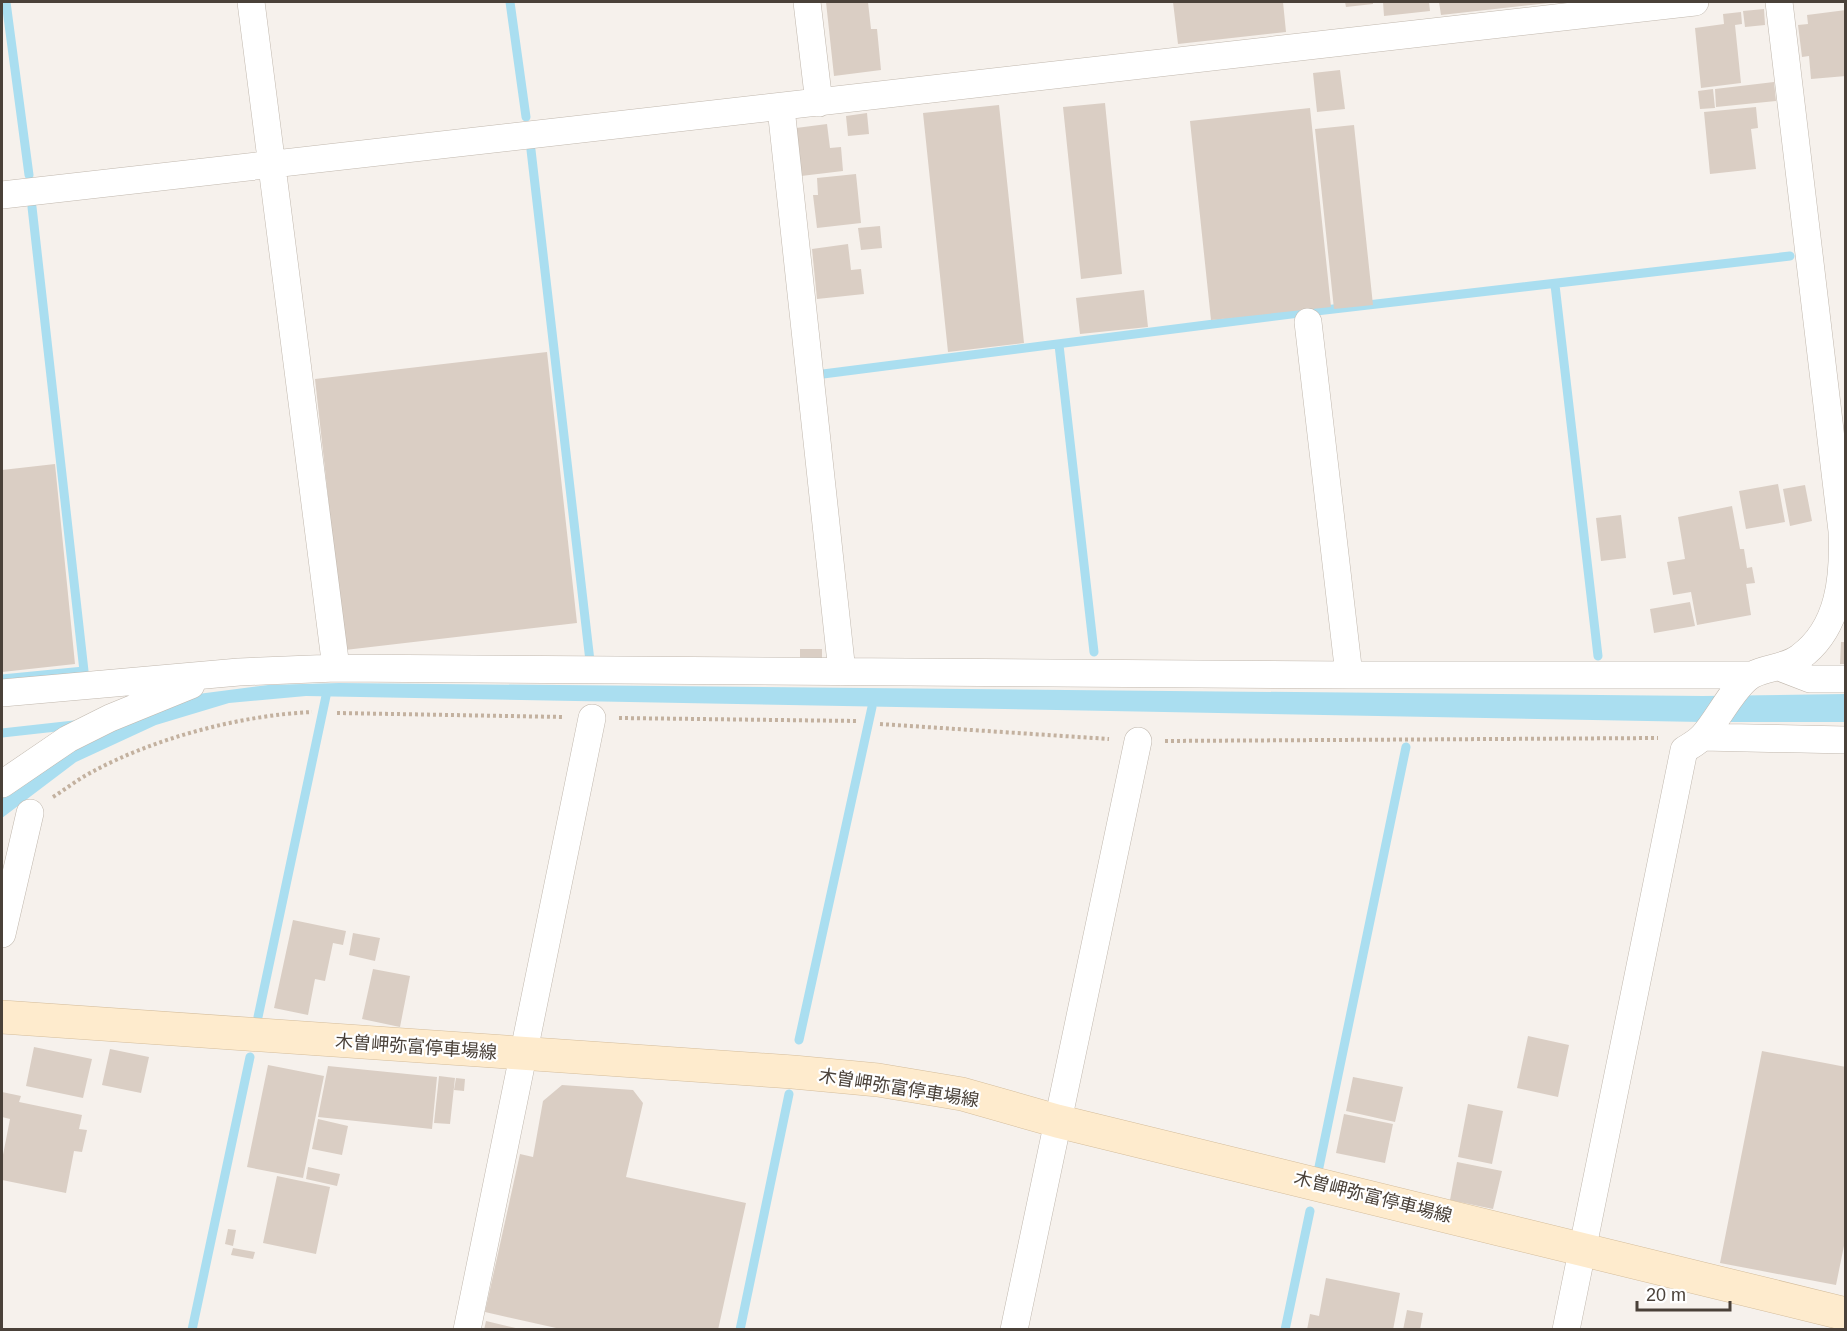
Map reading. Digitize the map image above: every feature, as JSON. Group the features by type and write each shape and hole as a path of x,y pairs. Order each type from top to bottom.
{"main road":[{"name":"木曽岬弥富停車場線","path":"2,1017 878,1080 962,1094 1057,1121 1845,1314"}],"street":[{"path":"251,2 336,668"},
{"path":"807,2 819,103"},
{"path":"2,195 1695,2"},
{"path":"2,693 239,672 336,668 1349,675 1746,681 1800,657 1823,633 1839,599 1844,568 1842,531 1779,2"},
{"path":"781,108 842,672"},
{"path":"1308,322 1349,675"},
{"path":"1779,667 1810,679 1845,679"},
{"path":"2,784 68,739 110,718 194,684 239,672"},
{"path":"1566,1329 1693,744 1746,681"},
{"path":"467,1329 592,718"},
{"path":"1693,744 1845,740"},
{"path":"1014,1329 1138,741"},
{"path":"2,934 30,813"}],"path":[{"path":"30,813 91,772 144,748 287,713 312,712"},
{"path":"880,724 1138,741 1655,737 1693,744"}],"water":[{"path":"339,683 1703,696 1845,694 1845,722 1702,722 306,696 229,703 156,725 76,762 2,818 2,795 79,742 198,694 268,685"}],"building":[{"path":"826,2 868,2 871,29 877,29 881,70 834,76"},
{"path":"1173,2 1283,2 1286,32 1178,44"},
{"path":"1345,2 1373,2 1373,4 1346,7"},
{"path":"1383,2 1429,2 1430,11 1384,16"},
{"path":"1439,2 1549,2 1549,3 1441,15"},
{"path":"1764,9 1765,25 1745,27 1743,11"},
{"path":"1846,10 1846,76 1811,79 1809,56 1802,57 1798,25 1808,24 1807,15"},
{"path":"1741,12 1742,24 1735,25 1741,83 1701,88 1695,28 1724,24 1723,14"},
{"path":"1340,70 1345,109 1317,112 1313,73"},
{"path":"1774,82 1776,101 1716,107 1715,89"},
{"path":"1713,89 1715,108 1700,109 1698,91"},
{"path":"1105,103 1122,274 1081,279 1063,107"},
{"path":"999,105 1024,343 948,352 923,113"},
{"path":"1756,107 1758,128 1751,129 1756,169 1710,174 1704,112"},
{"path":"1310,108 1331,307 1211,320 1190,121"},
{"path":"867,113 869,134 848,136 846,116"},
{"path":"827,124 830,148 841,147 843,171 801,176 796,128"},
{"path":"1354,125 1373,305 1334,309 1315,129"},
{"path":"856,174 861,223 817,228 813,195 818,195 817,178"},
{"path":"880,226 882,248 861,250 858,228"},
{"path":"848,244 851,270 861,269 864,294 817,299 812,249"},
{"path":"1144,290 1148,327 1080,334 1076,298"},
{"path":"547,352 577,623 345,650 315,379"},
{"path":"55,464 75,664 2,672 2,470"},
{"path":"1778,484 1785,522 1746,529 1739,491"},
{"path":"1805,485 1812,521 1790,526 1783,489"},
{"path":"1732,506 1740,549 1744,549 1747,568 1752,567 1755,583 1746,584 1751,615 1697,625 1691,592 1673,595 1667,562 1685,559 1678,517"},
{"path":"1621,515 1626,558 1601,561 1596,518"},
{"path":"1690,602 1695,626 1654,633 1650,609"},
{"path":"1841,642 1846,642 1846,664 1840,664"},
{"path":"800,649 822,649 822,660 800,660"},
{"path":"293,920 346,931 343,945 333,943 325,981 315,979 308,1015 274,1008"},
{"path":"353,933 380,938 375,961 349,955"},
{"path":"373,969 410,976 400,1027 362,1019"},
{"path":"1528,1036 1569,1045 1558,1097 1517,1088"},
{"path":"34,1047 92,1059 83,1098 26,1086"},
{"path":"110,1049 149,1057 141,1093 102,1085"},
{"path":"1762,1051 1846,1067 1846,1236 1836,1285 1720,1263"},
{"path":"268,1065 324,1076 303,1178 247,1167"},
{"path":"328,1066 437,1077 432,1129 318,1117"},
{"path":"439,1076 455,1078 450,1124 434,1123"},
{"path":"1353,1077 1403,1087 1395,1122 1346,1111"},
{"path":"456,1078 465,1079 464,1091 454,1090"},
{"path":"562,1085 633,1090 643,1103 626,1177 746,1203 718,1330 565,1330 485,1312 520,1154 533,1157 543,1101"},
{"path":"2,1092 21,1096 19,1102 82,1115 79,1129 87,1130 82,1152 74,1151 66,1193 2,1180 2,1160 10,1119 2,1117"},
{"path":"1468,1104 1503,1111 1492,1164 1458,1157"},
{"path":"1344,1114 1393,1124 1385,1163 1336,1153"},
{"path":"318,1119 348,1126 342,1155 312,1149"},
{"path":"1457,1162 1502,1171 1493,1209 1450,1200"},
{"path":"308,1167 340,1174 337,1186 306,1179"},
{"path":"277,1176 330,1187 316,1254 263,1243"},
{"path":"228,1229 236,1230 233,1246 225,1244"},
{"path":"233,1248 255,1252 253,1259 231,1255"},
{"path":"1326,1278 1400,1293 1393,1330 1307,1330 1310,1314 1319,1316"},
{"path":"1407,1310 1423,1313 1420,1330 1403,1330"},
{"path":"486,1321 520,1329 520,1330 484,1330"}],"waterway":[{"path":"6,2 29,175"},
{"path":"510,2 526,117"},
{"path":"531,150 590,661"},
{"path":"2,679 84,671 32,207"},
{"path":"823,374 1299,313 1790,256"},
{"path":"1555,285 1598,656"},
{"path":"1059,345 1094,652"},
{"path":"258,1017 326,696"},
{"path":"799,1040 872,707"},
{"path":"2,733 74,725"},
{"path":"1319,1167 1406,747"},
{"path":"192,1330 250,1057"},
{"path":"740,1330 789,1094"},
{"path":"1285,1330 1310,1211"}]}
